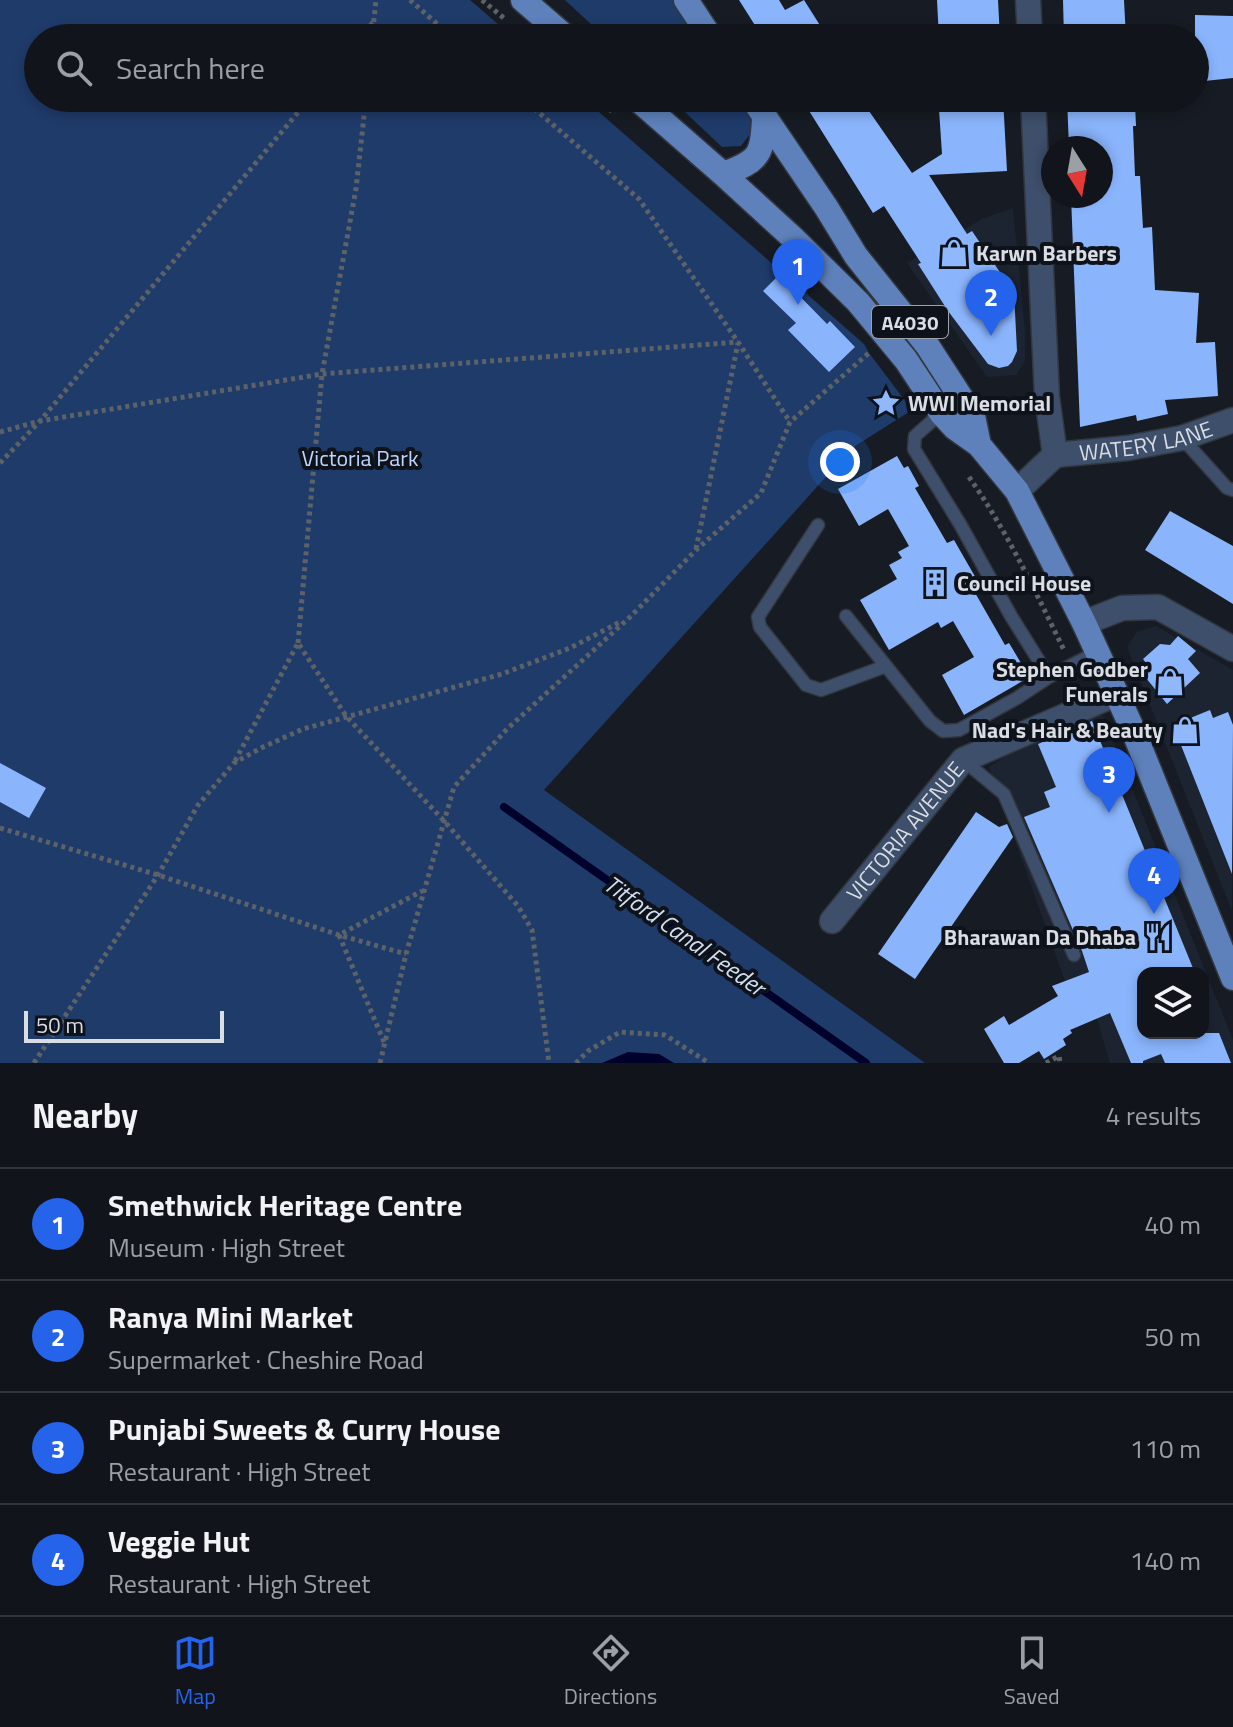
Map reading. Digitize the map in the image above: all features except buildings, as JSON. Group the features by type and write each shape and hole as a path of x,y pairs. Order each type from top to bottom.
{"main road":[{"path":"686,0 702,24"},
{"path":"530,5 551,24"},
{"name":"A4030","path":"652,112 793,238 858,302 906,360 941,413 955,428 979,445 1017,491 1084,623 1137,739 1233,978"},
{"path":"723,174 746,165 761,149 758,112"},
{"name":"A4030","path":"761,112 856,256 917,331 958,392 973,416 979,445"},
{"path":"793,238 809,233 821,223 826,207"}],"street":[{"path":"1028,0 1029,24"},
{"path":"1017,491 1055,455 1047,397 1034,112"},
{"name":"WATERY LANE","path":"1055,455 1128,448 1182,438 1233,420"},
{"path":"1084,623 1122,608 1158,607 1233,649"},
{"name":"VICTORIA AVENUE","path":"832,921 963,760 1116,694"}],"lane":[{"path":"941,413 915,436 914,449 1049,677"},
{"path":"1182,438 1227,488 1233,490"},
{"path":"818,525 758,617 760,627 806,685 821,690 886,666"},
{"path":"846,616 930,721 943,731 959,730 1097,652"},
{"path":"963,760 1004,794 1074,955"}],"path":[{"path":"374,24 376,0"},
{"path":"410,0 437,24"},
{"path":"0,463 40,421 298,112"},
{"path":"34,1063 158,875 198,805 234,763 298,643 322,374 356,189 364,112"},
{"path":"538,112 639,199 790,422"},
{"path":"0,432 40,421 322,374 738,342"},
{"path":"696,550 738,342"},
{"path":"380,1063 406,954 454,787 507,729 630,617 696,550 761,493 790,422 879,346"},
{"path":"963,468 1027,573 1071,666"},
{"path":"234,763 303,729 502,674 570,648 630,617"},
{"path":"298,643 346,716 518,906 532,930 549,1063"},
{"path":"0,828 406,954"},
{"path":"339,935 424,890"},
{"path":"339,935 384,1043"},
{"path":"576,1063 588,1051 620,1032 665,1035 709,1063"},
{"path":"1046,1063 1059,1056 1060,1063"}],"shaded area":[{"path":"1013,208 1025,361 1016,375 987,377 907,263 982,219"},
{"path":"1156,626 1233,670 1232,911 1127,647 1137,632"},
{"path":"1101,711 1204,967 1137,967 1137,1039 1209,1039 1209,980 1233,1040 1233,1063 1110,1063 1084,974 1065,981 989,767 1035,737"},
{"path":"628,1052 659,1054 674,1063 602,1063"}],"green space":[{"name":"Victoria Park","path":"0,0 470,0 498,24 24,24 24,112 599,112 864,344 912,410 852,448 544,790 925,1063 0,1063"},
{"path":"565,0 675,0 691,24 591,24"},
{"path":"685,112 750,112 754,129 741,146 722,147"}],"waterway":[{"name":"Titford Canal Feeder","path":"504,807 866,1063"}],"place":[{"name":"Karwn Barbers","path":"954,253"},
{"name":"Smethwick Heritage Centre","path":"798,305"},
{"name":"Ranya Mini Market","path":"991,336"},
{"name":"WWI Memorial","path":"886,403"},
{"name":"Council House","path":"935,583"},
{"name":"Stephen Godber Funerals","path":"1170,682"},
{"name":"Nad's Hair & Beauty","path":"1185,730"},
{"name":"Punjabi Sweets & Curry House","path":"1109,813"},
{"name":"Veggie Hut","path":"1154,914"},
{"name":"Bharawan Da Dhaba","path":"1158,937"}]}
